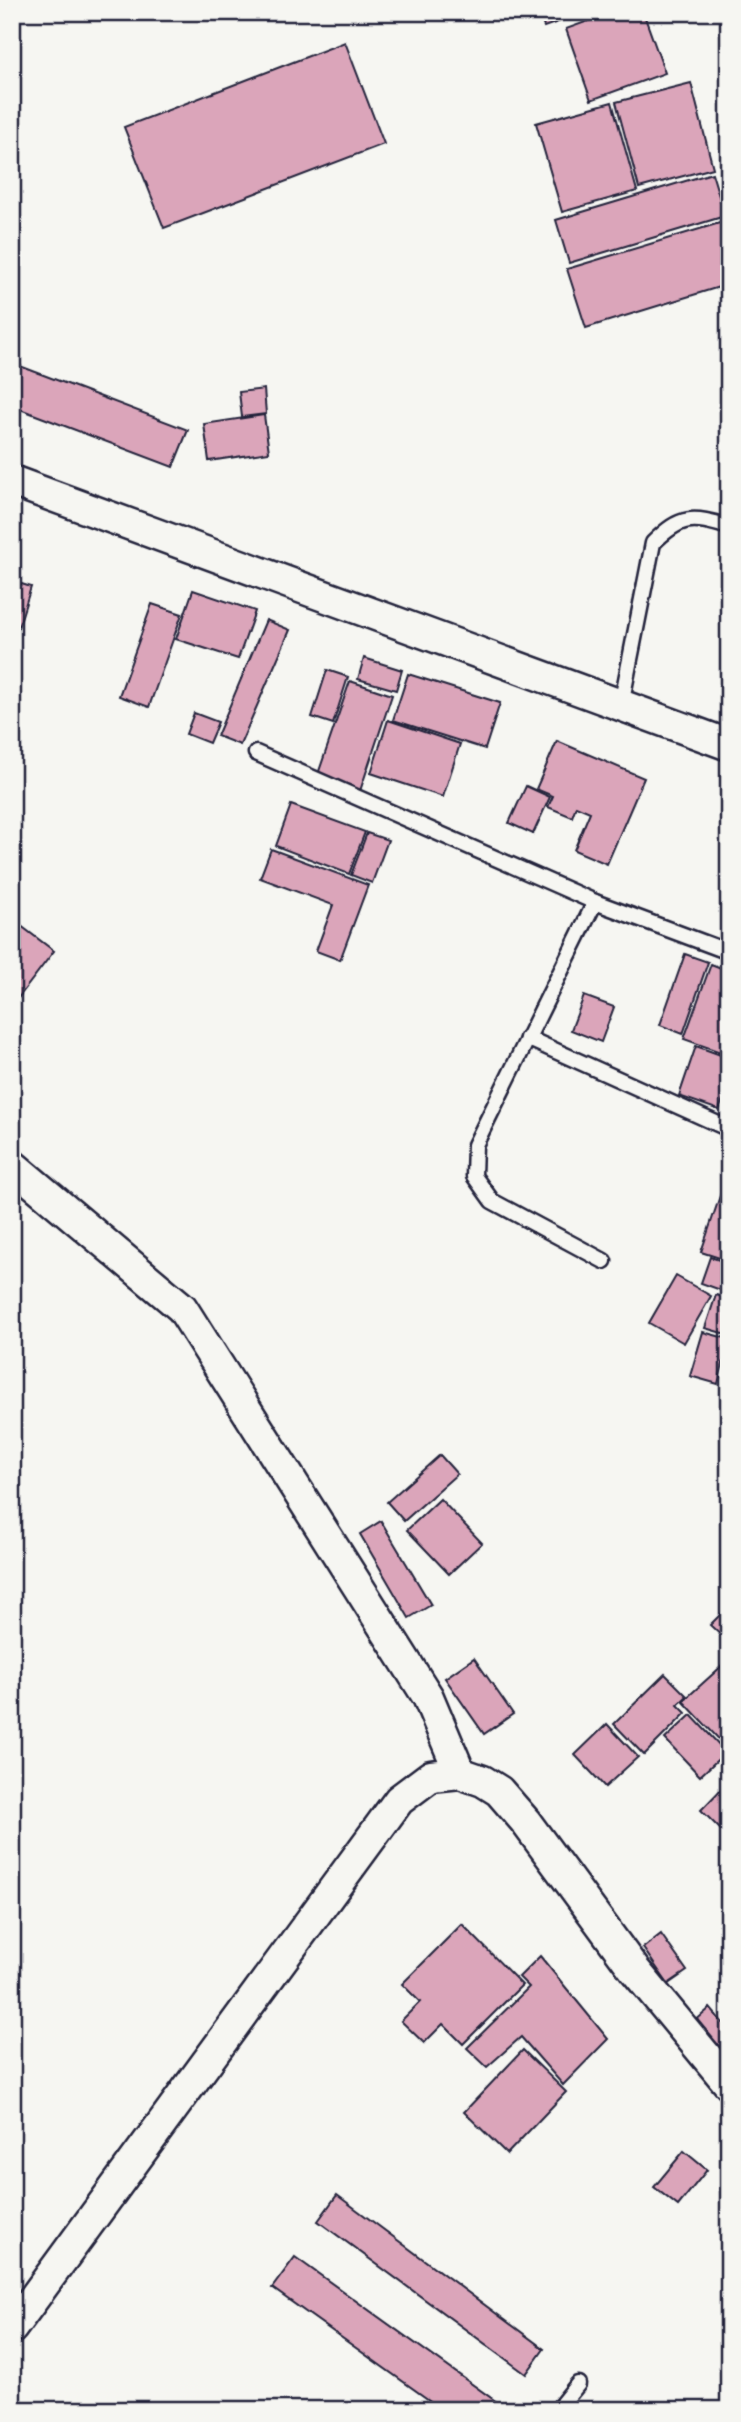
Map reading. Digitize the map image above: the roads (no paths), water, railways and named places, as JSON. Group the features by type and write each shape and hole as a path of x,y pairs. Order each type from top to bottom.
{"street":[{"path":"12,481 729,745"},
{"path":"12,1165 183,1308 428,1697 460,1773"},
{"path":"12,2328 399,1800 431,1776 460,1773 483,1781 499,1791 525,1821 634,1969 729,2084"}],"lane":[{"path":"621,705 653,544 672,524 701,519 729,527"},
{"path":"256,753 596,902 729,952"},
{"path":"596,902 475,1144 474,1176 492,1200 604,1261"},
{"path":"527,1038 729,1129"},
{"path":"557,2410 578,2384"}]}
